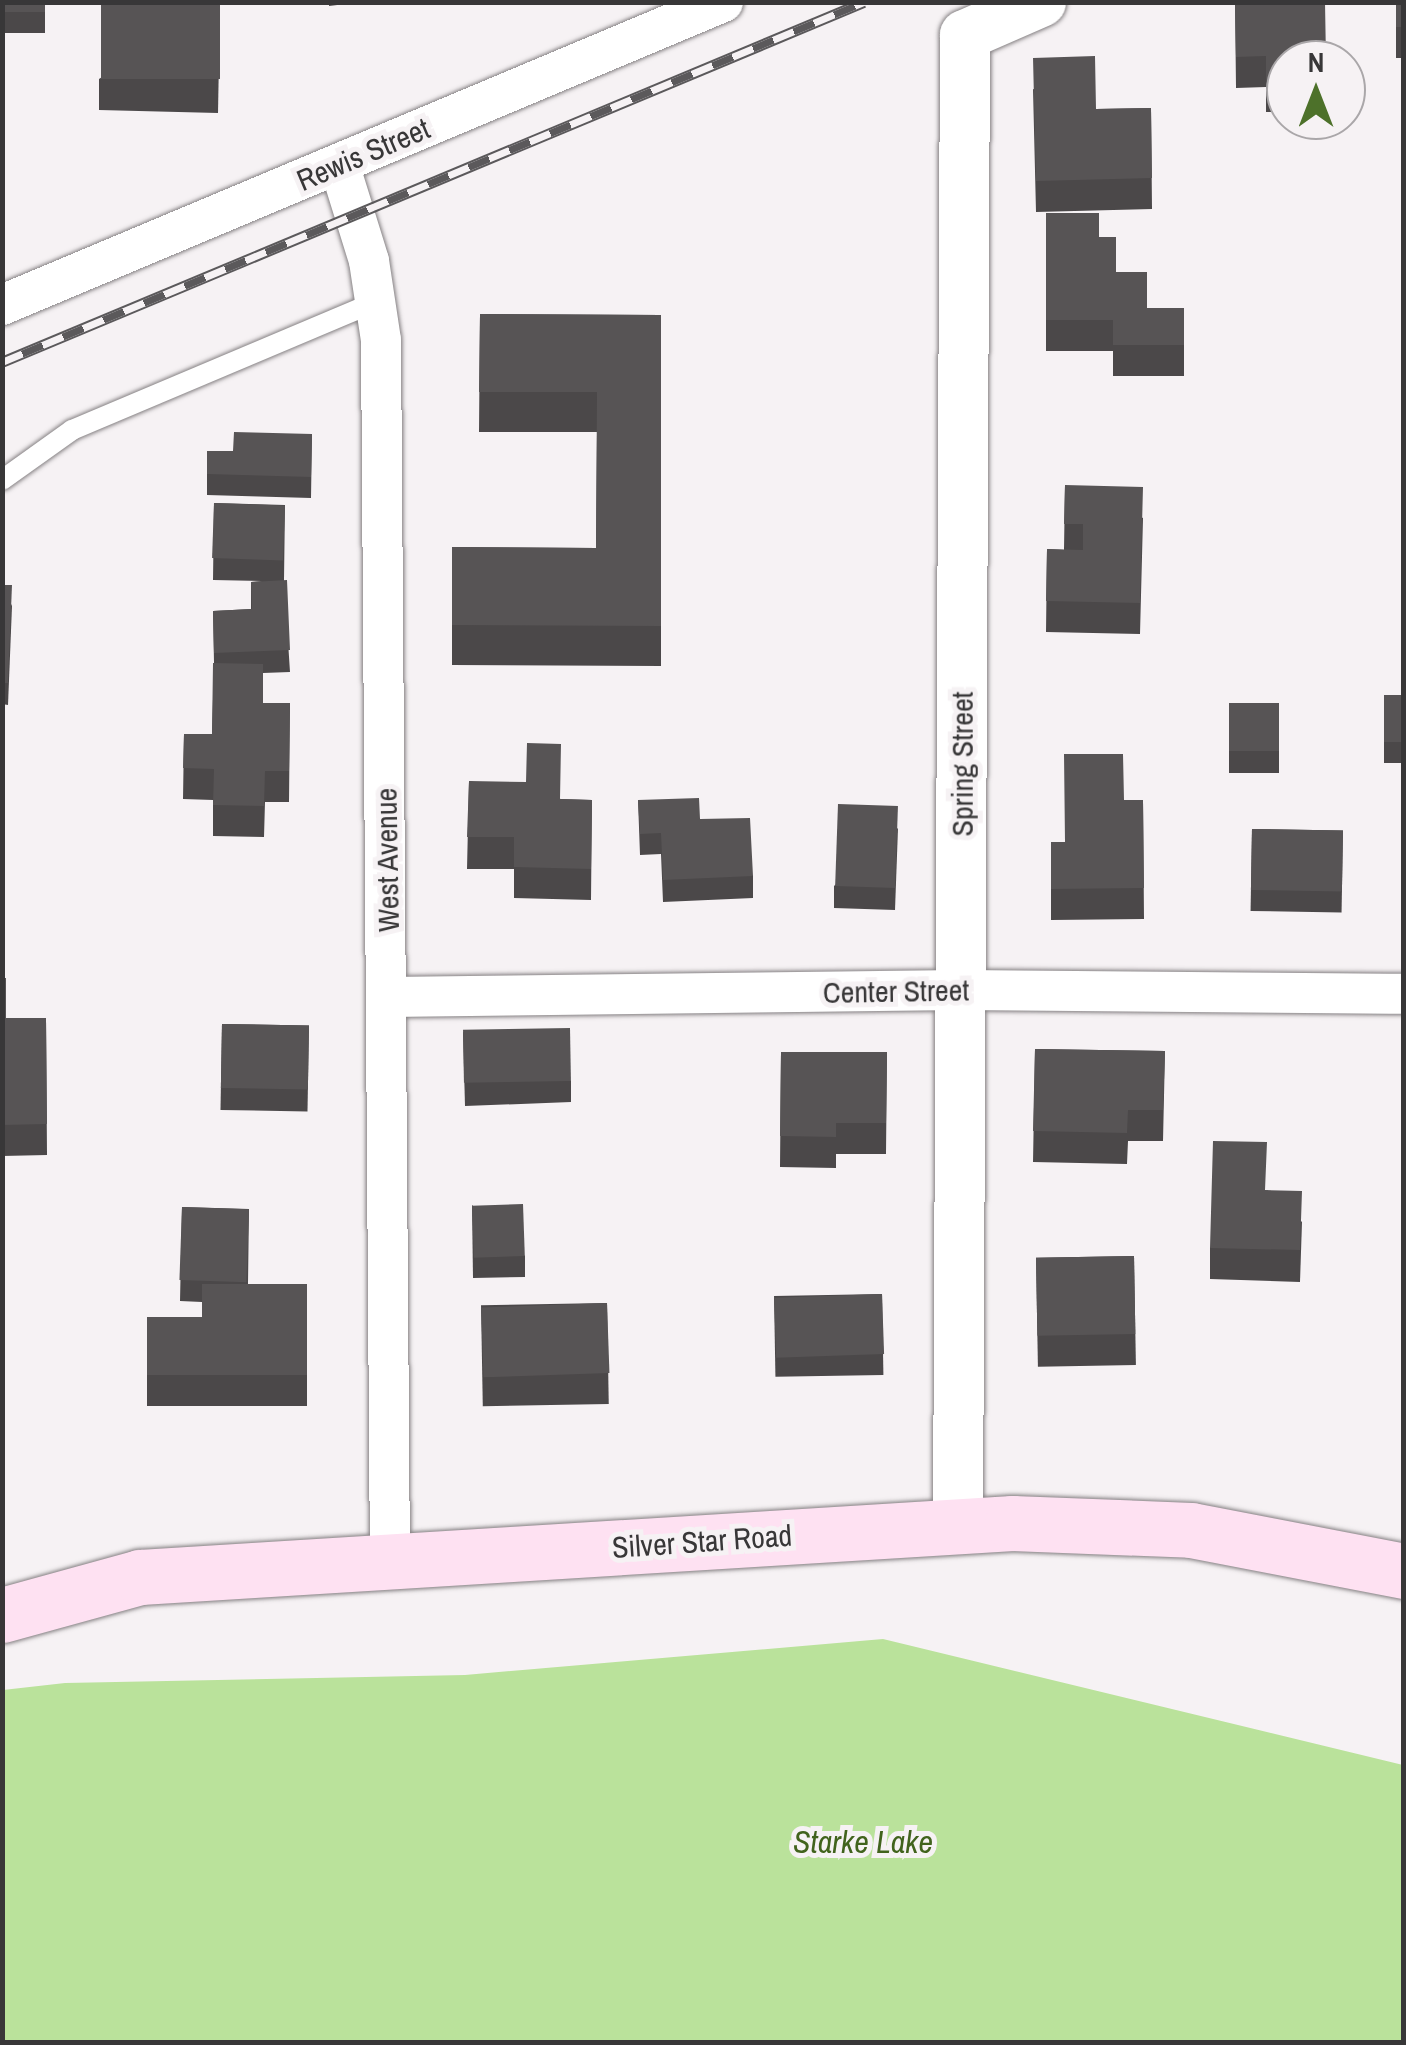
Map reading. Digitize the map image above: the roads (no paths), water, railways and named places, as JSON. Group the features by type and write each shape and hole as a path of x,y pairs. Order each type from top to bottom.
{"main road":[{"name":"Silver Star Road","path":"2,1616 140,1577 958,1526 1191,1530 1404,1571"}],"street":[{"name":"Rewis Street","path":"2,305 723,2"},
{"path":"962,18 1041,2"},
{"name":"Spring Street","path":"958,1526 962,18"},
{"name":"West Avenue","path":"339,164 357,212 380,340 390,1561"},
{"name":"Center Street","path":"388,998 961,990 1404,994"}],"lane":[{"path":"2,480 72,430 375,302"}],"water":[{"name":"Starke Lake","path":"883,1639 1403,1765 1403,2042 3,2042 3,1690 65,1683 465,1675"}],"railway":[{"path":"2,362 864,2"}]}
